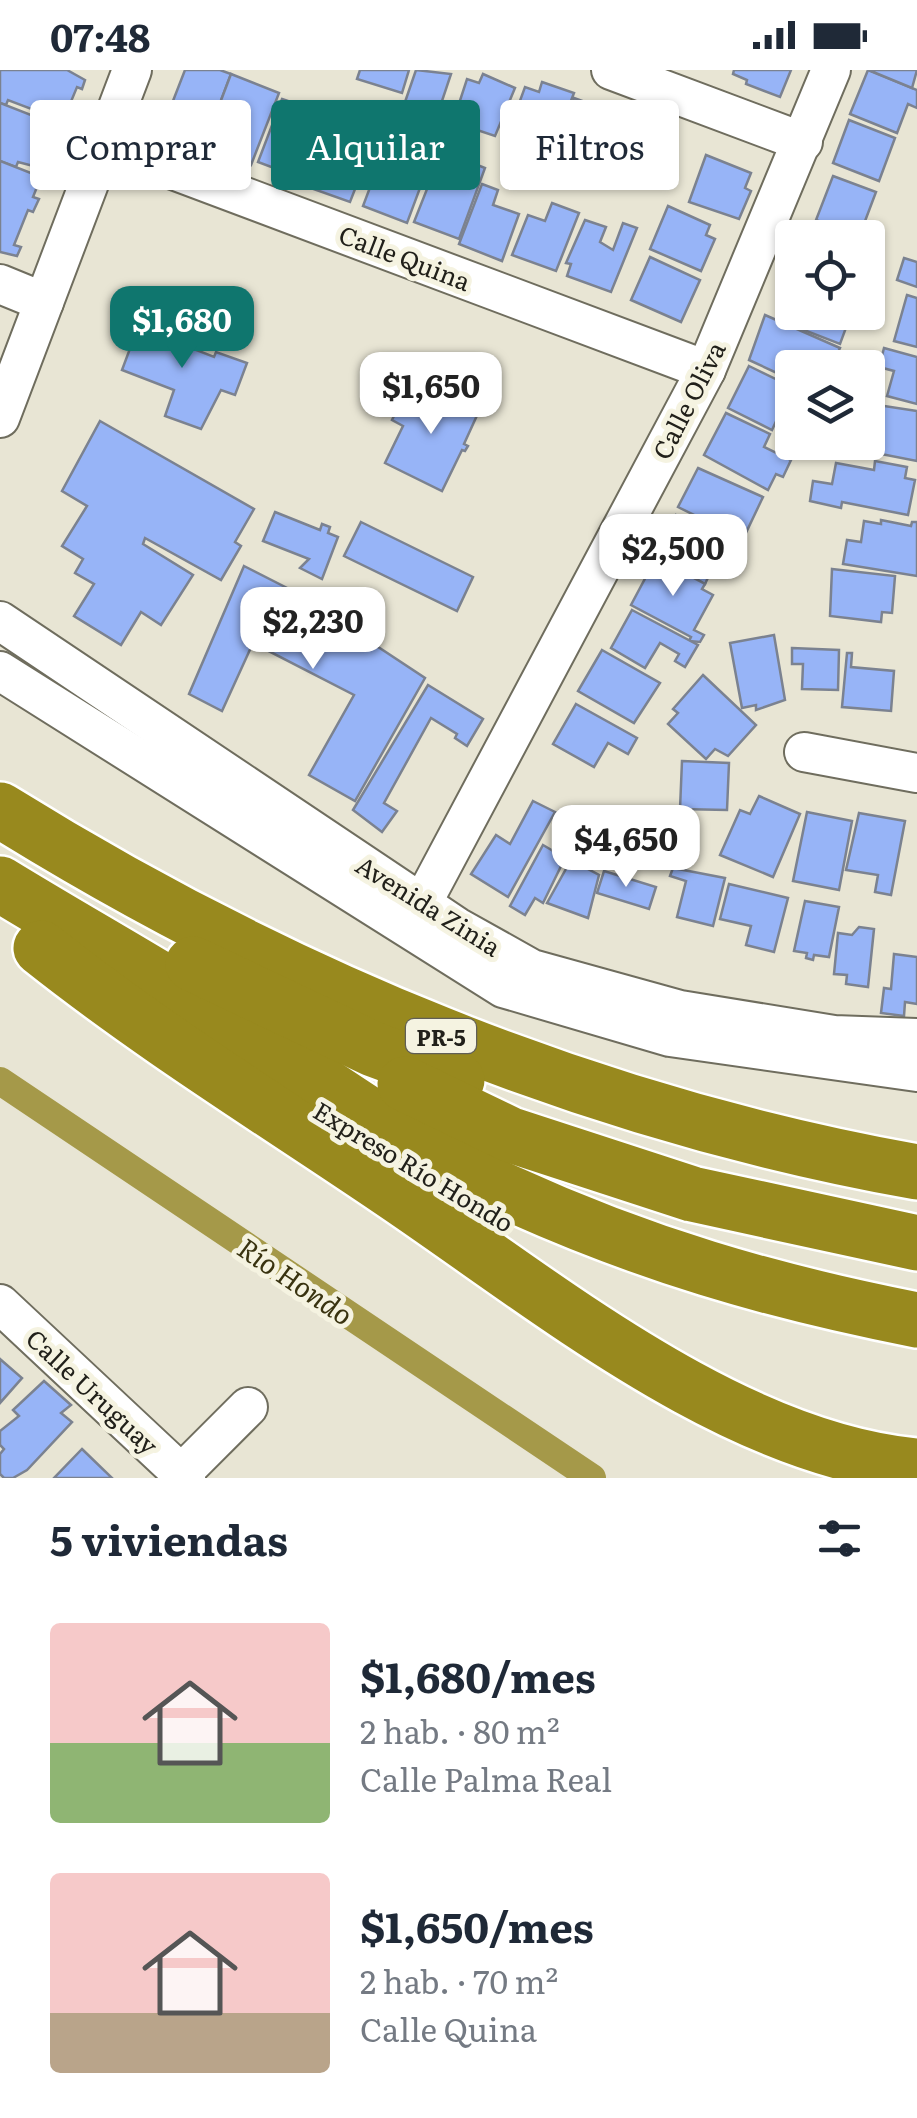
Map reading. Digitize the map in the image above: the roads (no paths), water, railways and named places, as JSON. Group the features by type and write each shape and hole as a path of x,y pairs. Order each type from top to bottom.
{"highway":[{"name":"PR-5","path":"0,810 220,935 459,1043 678,1117 917,1172"},
{"path":"0,852 224,981 317,1041 512,1135 692,1194 917,1242"},
{"path":"0,884 264,1044 364,1115 503,1190 673,1260 796,1296 917,1320"},
{"path":"20,935 133,1021 677,1380 735,1412 788,1434 907,1469"},
{"name":"Expreso Río Hondo","path":"20,935 199,1034 416,1172 545,1242 636,1282 763,1322 917,1352"},
{"path":"224,981 373,1049 494,1095 747,1174 917,1206"},
{"path":"264,1044 500,1152 695,1226 804,1256 917,1277"}],"street":[{"path":"121,100 132,70"},
{"path":"610,70 803,142"},
{"name":"Calle Oliva","path":"415,917 706,370 832,70"},
{"path":"0,418 87,190"},
{"name":"Calle Quina","path":"227,190 706,370"},
{"path":"0,284 44,302"},
{"name":"Avenida Zinia","path":"0,621 415,917 503,988 670,1037 917,1072"},
{"name":"Avenida Zinia","path":"0,671 415,917 457,928 532,968 662,1004 834,1035 917,1038"},
{"path":"804,752 917,773"},
{"name":"Calle Uruguay","path":"0,1304 182,1476"},
{"path":"182,1476 248,1407"}],"waterway":[{"name":"Río Hondo","path":"0,1081 592,1478"}]}
